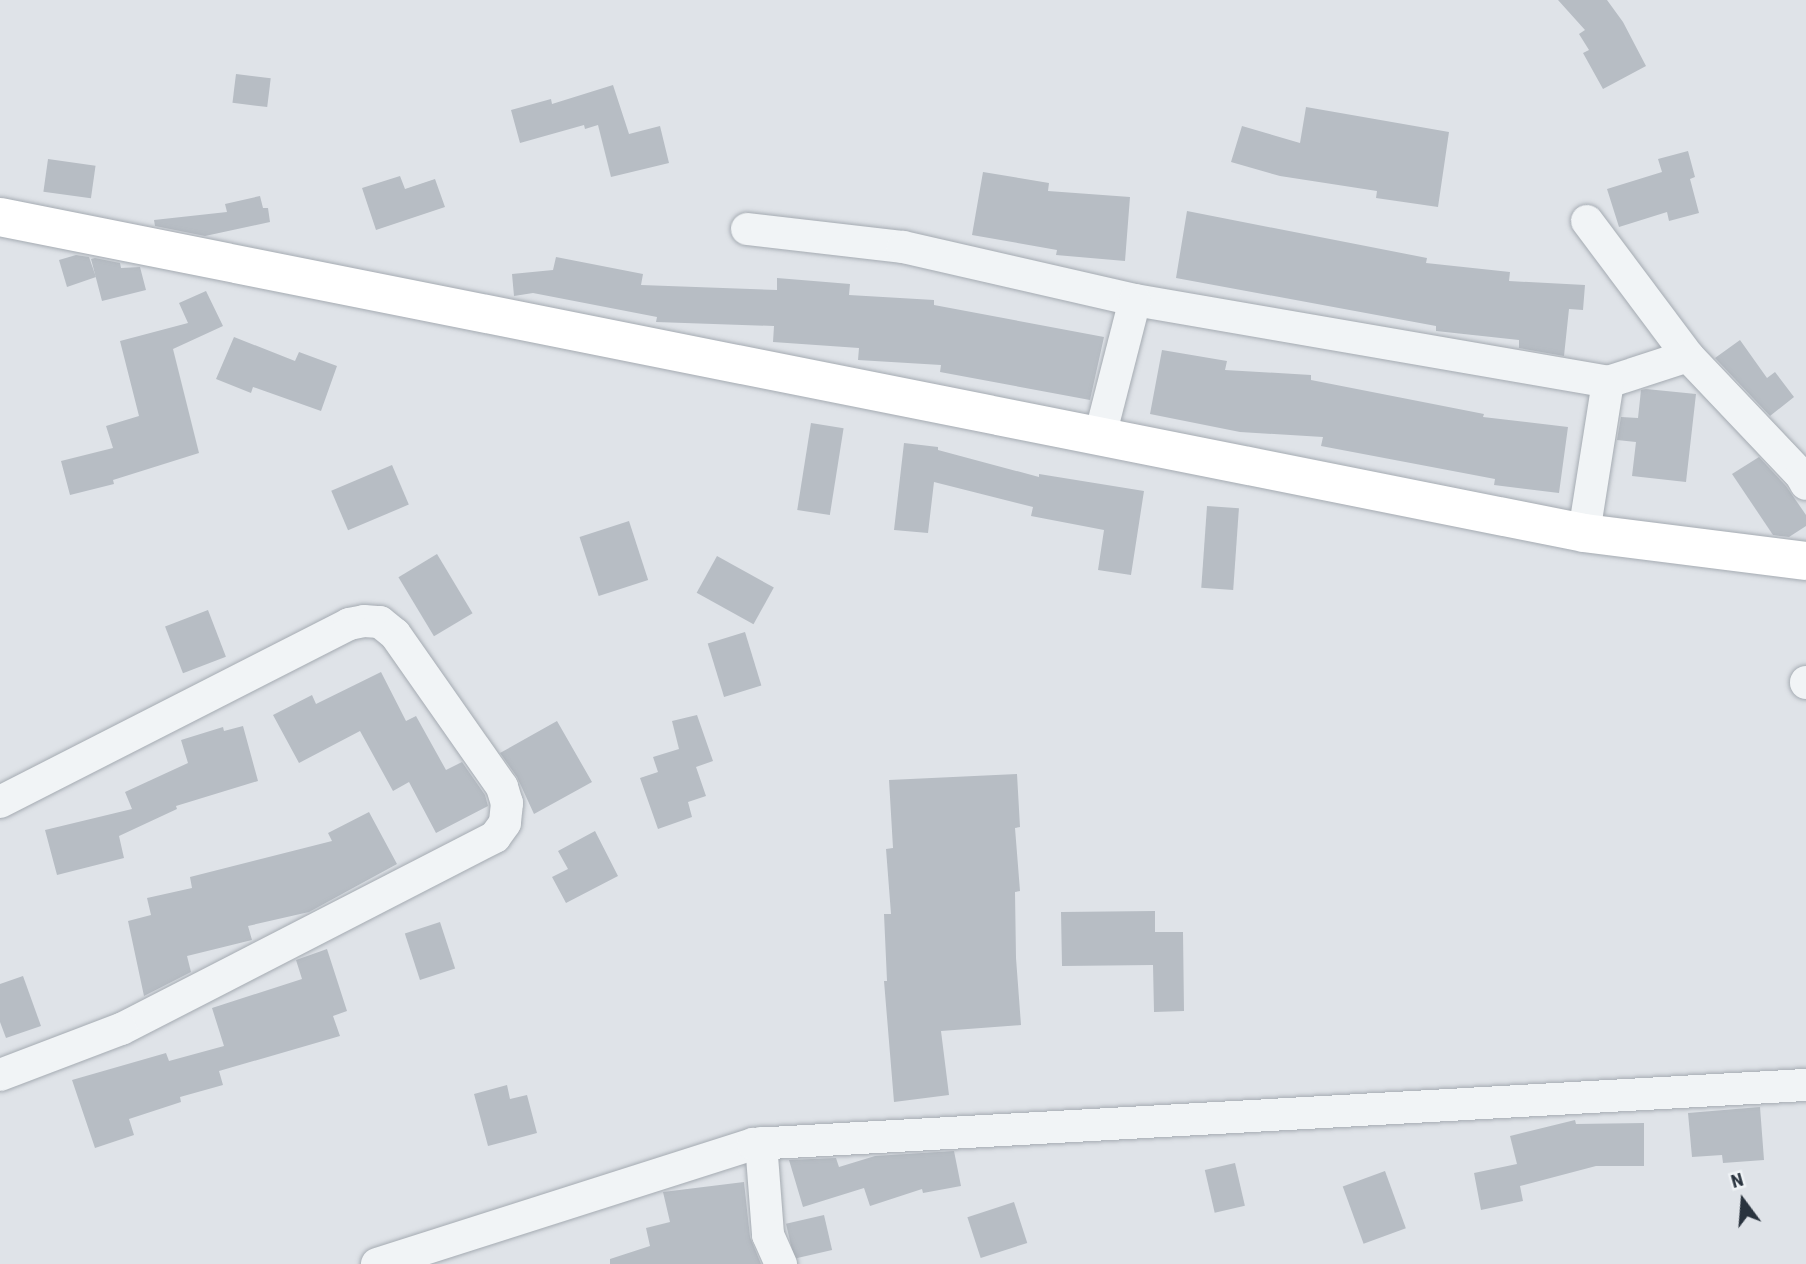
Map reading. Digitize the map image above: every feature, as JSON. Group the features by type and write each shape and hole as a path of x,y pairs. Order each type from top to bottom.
{"street":[{"path":"0,217 1584,533 1806,561"},
{"path":"1587,221 1688,356 1806,484"},
{"path":"747,229 903,247 1135,300 1608,382 1688,356"},
{"path":"1100,436 1135,300"},
{"path":"1584,533 1608,382"},
{"path":"0,802 349,624 364,621 380,622 395,634 502,787 508,803 505,822 495,837 121,1029 0,1074"},
{"path":"377,1264 761,1143 1806,1085"},
{"path":"761,1143 768,1235 781,1264"}],"building":[{"path":"1558,0 1607,0 1623,22 1646,66 1603,89 1583,53 1589,50 1579,34 1585,30"},
{"path":"236,74 271,78 267,107 232,103"},
{"path":"613,85 629,134 660,126 669,163 611,177 598,125 585,129 584,125 520,143 511,110 551,99 552,104"},
{"path":"1306,107 1449,132 1438,207 1376,198 1377,191 1280,176 1231,162 1242,126 1300,143"},
{"path":"1688,151 1695,177 1690,179 1699,213 1669,221 1667,212 1619,227 1607,189 1662,172 1658,159"},
{"path":"48,159 96,166 91,198 43,192"},
{"path":"983,172 1049,183 1048,191 1130,197 1125,261 1056,255 1057,250 972,235"},
{"path":"400,176 405,189 435,179 445,207 376,230 362,188"},
{"path":"260,196 263,208 268,208 270,222 205,236 155,226 154,220 227,212 225,204"},
{"path":"1187,211 1427,258 1426,263 1510,272 1509,281 1585,285 1583,310 1569,309 1564,356 1519,348 1519,340 1436,331 1436,326 1176,278"},
{"path":"76,255 89,257 96,277 67,287 59,260"},
{"path":"556,257 643,274 641,285 777,290 777,278 850,284 849,295 934,300 934,305 1104,337 1090,400 940,372 941,365 858,360 859,348 773,342 774,326 656,322 657,317 533,293 514,296 512,274 553,270"},
{"path":"91,259 120,263 121,268 140,267 146,290 102,301"},
{"path":"206,291 223,326 173,349 199,453 113,480 114,484 70,495 61,461 113,448 106,426 139,416 120,341 188,323 179,303"},
{"path":"234,337 295,361 299,352 337,366 321,411 253,387 251,393 216,379"},
{"path":"1740,340 1767,378 1775,372 1794,397 1770,416 1715,358"},
{"path":"1162,350 1227,361 1225,370 1311,375 1311,380 1484,414 1483,417 1568,427 1559,493 1494,485 1495,479 1321,446 1323,437 1240,432 1150,414"},
{"path":"1641,390 1696,394 1686,482 1632,476 1636,442 1617,440 1621,417 1638,418"},
{"path":"811,423 844,428 830,515 797,510"},
{"path":"904,443 938,447 938,450 1039,477 1039,474 1144,491 1131,575 1098,570 1104,530 1031,516 1033,507 934,482 928,533 894,530"},
{"path":"1759,457 1786,486 1806,515 1806,526 1789,537 1773,535 1732,474"},
{"path":"392,465 409,505 348,530 331,491"},
{"path":"1207,506 1239,508 1233,590 1201,588"},
{"path":"629,521 648,580 599,596 580,537"},
{"path":"437,554 473,613 434,636 398,577"},
{"path":"717,556 774,588 753,624 697,593"},
{"path":"208,610 226,657 183,673 165,626"},
{"path":"745,632 761,686 724,697 708,643"},
{"path":"381,672 406,721 416,716 446,770 462,762 485,795 488,806 436,833 409,782 393,791 360,731 299,763 273,715 312,695 316,704"},
{"path":"697,715 713,761 696,767 706,796 688,802 692,817 658,829 640,778 658,772 653,757 679,749 672,721"},
{"path":"557,721 592,782 534,814 517,777 500,753"},
{"path":"243,726 258,781 176,806 177,809 119,836 124,858 57,875 45,830 132,809 125,792 188,763 181,740 223,727 224,731"},
{"path":"1017,774 1020,827 1015,828 1020,891 1015,892 1016,958 1021,1025 941,1031 949,1095 894,1102 884,981 887,981 884,914 891,914 886,849 893,848 889,780"},
{"path":"369,812 397,864 309,912 248,926 252,940 187,956 191,972 144,996 128,921 151,915 147,898 192,888 190,877 332,841 328,833"},
{"path":"595,831 618,876 566,903 552,877 568,869 558,851"},
{"path":"1155,911 1155,932 1183,932 1184,1011 1154,1012 1153,965 1062,966 1061,912"},
{"path":"440,922 455,969 420,980 405,933"},
{"path":"327,949 347,1011 333,1016 340,1036 219,1071 223,1085 180,1097 181,1102 129,1119 134,1135 95,1148 72,1080 166,1053 169,1061 224,1046 212,1008 302,979 296,960"},
{"path":"23,976 41,1026 6,1038 0,1022 0,984"},
{"path":"507,1085 510,1099 527,1095 537,1133 488,1146 474,1094"},
{"path":"1760,1107 1764,1160 1723,1163 1722,1155 1692,1157 1688,1113"},
{"path":"1575,1120 1576,1124 1644,1123 1644,1166 1596,1166 1520,1186 1523,1201 1481,1210 1474,1173 1517,1164 1510,1136"},
{"path":"954,1151 961,1186 923,1193 922,1189 870,1206 864,1188 803,1207 789,1160 836,1158 839,1167 875,1156"},
{"path":"1235,1163 1245,1206 1215,1213 1205,1170"},
{"path":"1385,1171 1406,1228 1364,1244 1343,1186"},
{"path":"744,1182 750,1237 761,1264 610,1264 610,1259 650,1246 646,1228 670,1222 663,1192"},
{"path":"1014,1202 1027,1243 981,1258 967,1217"},
{"path":"824,1215 832,1250 794,1259 786,1224"}]}
